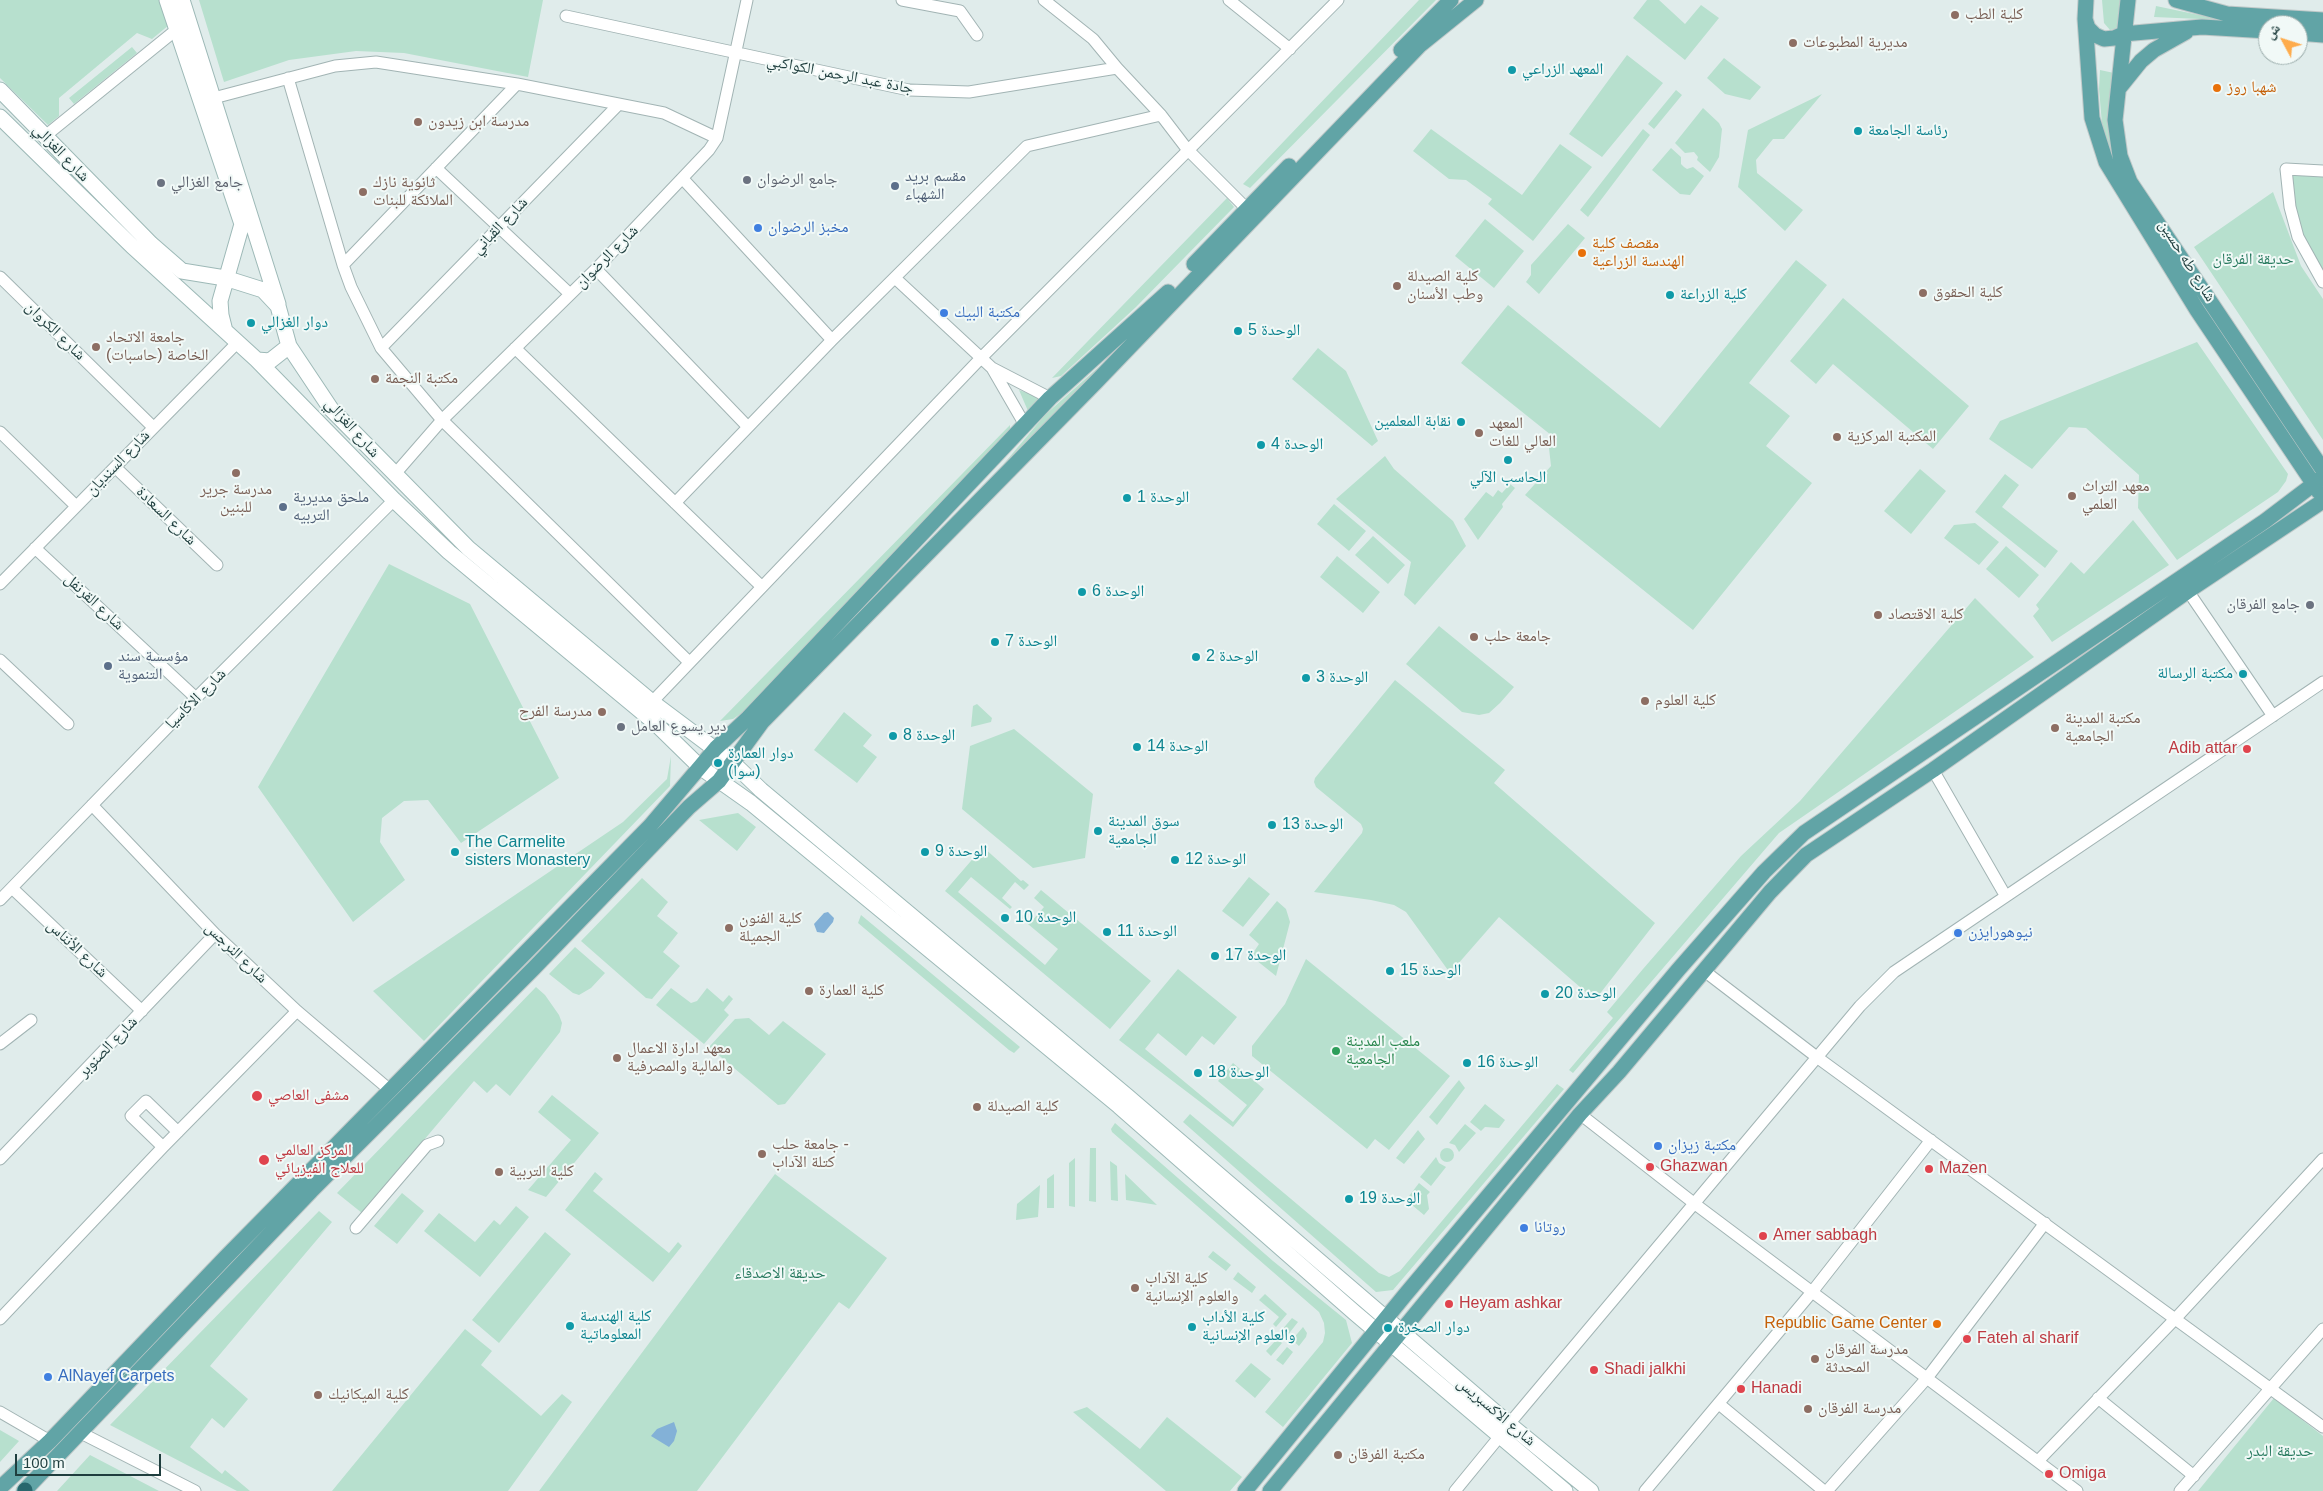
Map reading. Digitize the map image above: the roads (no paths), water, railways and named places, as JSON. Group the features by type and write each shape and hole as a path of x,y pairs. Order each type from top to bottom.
{"main road":[{"path":"167,0 176,30 207,100 278,306"},
{"path":"182,0 207,100 242,224 225,278 220,301 225,331"},
{"path":"0,1488 50,1441 226,1258 650,826 716,748 748,718 1050,398 1159,301 1246,208 1451,0"},
{"path":"24,1491 311,1191 534,968 689,807 718,781 762,722 1096,382 1419,46 1476,0"},
{"name":"شارع طه حسين","path":"2086,0 2085,18 2092,118 2106,162 2197,310 2318,480 2323,499"},
{"path":"2128,0 2122,34 2115,120 2120,156 2130,182 2323,470"},
{"path":"2176,0 2227,14 2323,20"},
{"path":"2085,18 2088,28 2095,35 2104,39 2114,38 2122,34 2202,27 2258,30"},
{"path":"2119,89 2135,68 2154,50 2168,40 2202,27"},
{"path":"2308,34 2323,35"},
{"name":"شارع الغزالي","path":"0,90 150,244 182,271 225,278 262,290 278,306 288,346 331,409 468,548 678,723 716,748 761,790 1127,1096 1387,1318 1397,1337"},
{"name":"شارع الغزالي","path":"0,117 132,246 257,360 394,500 448,552 654,722 700,767 751,803 1119,1106 1376,1330 1397,1337"},
{"path":"257,360 270,361 288,346"},
{"path":"1244,1491 1376,1330 1678,970 1764,872 1804,834 2257,527 2318,480"},
{"path":"1270,1491 1580,1114 1637,1050 1770,892 1806,855 1933,770 2323,499"},
{"path":"1622,1039 1637,1050"},
{"name":"شارع الاكسبريس","path":"1397,1337 1505,1430 1591,1491"},
{"path":"1505,1430 1565,1491"}],"street":[{"name":"شارع الرضوان","path":"395,474 442,420 596,269 709,150 717,138 747,0"},
{"path":"902,0 960,11 977,35"},
{"path":"1044,0 1093,39 1161,115 1187,149 1246,208"},
{"path":"1230,0 1290,49"},
{"path":"652,702 981,358 1187,149 1338,0"},
{"name":"جادة عبد الرحمن الكواكبي","path":"566,16 909,90 970,92 1117,68"},
{"path":"44,137 176,30"},
{"path":"207,100 335,66 376,62 517,84 664,113 717,138"},
{"path":"288,78 343,265 354,295 381,348 442,420 689,662"},
{"path":"343,265 517,84"},
{"name":"شارع القباني","path":"381,348 620,104"},
{"path":"675,503 832,340 1027,146 1161,115"},
{"path":"436,168 570,294"},
{"path":"2323,171 2286,169 2290,207 2298,237 2323,281"},
{"path":"683,179 832,340"},
{"path":"596,269 748,427"},
{"name":"شارع الكروان","path":"0,277 153,427"},
{"path":"895,278 992,368 1050,398"},
{"name":"شارع السنديان","path":"0,583 237,343"},
{"path":"515,348 761,586"},
{"path":"992,368 1025,425"},
{"path":"0,432 76,506"},
{"name":"شارع السعادة","path":"115,466 216,565"},
{"name":"شارع الاكاسيا","path":"0,900 196,698 394,500"},
{"name":"شارع القرنفل","path":"35,548 196,698"},
{"path":"2188,591 2274,716"},
{"path":"0,660 68,724"},
{"path":"1455,1491 1860,1006 1894,972 2323,682"},
{"path":"1933,770 2005,896"},
{"name":"شارع النرجس","path":"92,805 215,934 297,1011 391,1091"},
{"name":"شارع الأنناس","path":"12,888 142,1011"},
{"name":"شارع الصنوبر","path":"0,1159 215,934"},
{"path":"1703,970 1818,1058 2323,1427"},
{"path":"0,1319 163,1147 297,1011"},
{"path":"0,1044 31,1020"},
{"path":"163,1147 131,1116 146,1101 178,1132"},
{"path":"1580,1114 1695,1204 2078,1491"},
{"path":"1645,1491 1812,1292 1930,1140"},
{"path":"356,1228 427,1145 438,1141"},
{"path":"2038,1461 2176,1318 2323,1159"},
{"path":"1719,1404 1826,1491 1927,1378 2045,1224"},
{"path":"2180,1491 2323,1330"},
{"path":"2098,1398 2194,1476"},
{"path":"0,1412 50,1441"},
{"path":"79,1432 195,1491"}],"water":[{"path":"828,912 834,918 833,922 824,933 817,932 814,924 824,913"},
{"path":"674,1422 677,1431 674,1441 669,1447 651,1436 657,1429"}],"place":[{"name":"كلية الطب","path":"1955,15"},
{"name":"مديرية المطبوعات","path":"1793,43"},
{"name":"المعهد الزراعي","path":"1512,70"},
{"name":"شهبا روز","path":"2217,88"},
{"name":"مدرسة ابن زيدون","path":"418,122"},
{"name":"رئاسة الجامعة","path":"1858,131"},
{"name":"جامع الرضوان","path":"747,180"},
{"name":"جامع الغزالي","path":"161,183"},
{"name":"مقسم بريد الشهباء","path":"895,186"},
{"name":"ثانوية نازك الملائكة للبنات","path":"363,192"},
{"name":"مخبز الرضوان","path":"758,228"},
{"name":"مقصف كلية الهندسة الزراعية","path":"1582,253"},
{"name":"كلية الصيدلة وطب الأسنان","path":"1397,286"},
{"name":"كلية الحقوق","path":"1923,293"},
{"name":"كلية الزراعة","path":"1670,295"},
{"name":"مكتبة البيك","path":"944,313"},
{"name":"دوار الغزالي","path":"251,323"},
{"name":"الوحدة 5","path":"1238,331"},
{"name":"جامعة الاتحاد الخاصة (حاسبات)","path":"96,347"},
{"name":"مكتبة النجمة","path":"375,379"},
{"name":"نقابة المعلمين","path":"1461,422"},
{"name":"المعهد العالي للغات","path":"1479,433"},
{"name":"المكتبة المركزية","path":"1837,437"},
{"name":"الوحدة 4","path":"1261,445"},
{"name":"الحاسب الآلي","path":"1508,460"},
{"name":"مدرسة جرير للبنين","path":"236,473"},
{"name":"معهد التراث العلمي","path":"2072,496"},
{"name":"الوحدة 1","path":"1127,498"},
{"name":"ملحق مديرية التربيه","path":"283,507"},
{"name":"الوحدة 6","path":"1082,592"},
{"name":"جامع الفرقان","path":"2310,605"},
{"name":"كلية الاقتصاد","path":"1878,615"},
{"name":"جامعة حلب","path":"1474,637"},
{"name":"الوحدة 7","path":"995,642"},
{"name":"الوحدة 2","path":"1196,657"},
{"name":"مؤسسة سند التنموية","path":"108,666"},
{"name":"مكتبة الرسالة","path":"2243,674"},
{"name":"الوحدة 3","path":"1306,678"},
{"name":"كلية العلوم","path":"1645,701"},
{"name":"مدرسة الفرح","path":"602,712"},
{"name":"دير يسوع العامل","path":"621,727"},
{"name":"مكتبة المدينة الجامعية","path":"2055,728"},
{"name":"الوحدة 8","path":"893,736"},
{"name":"الوحدة 14","path":"1137,747"},
{"name":"Adib attar","path":"2247,749"},
{"name":"دوار العمارة (سوا)","path":"718,763"},
{"name":"الوحدة 13","path":"1272,825"},
{"name":"سوق المدينة الجامعية","path":"1098,831"},
{"name":"The Carmelite sisters Monastery","path":"455,852"},
{"name":"الوحدة 9","path":"925,852"},
{"name":"الوحدة 12","path":"1175,860"},
{"name":"الوحدة 10","path":"1005,918"},
{"name":"كلية الفنون الجميلة","path":"729,928"},
{"name":"الوحدة 11","path":"1107,932"},
{"name":"نيوهورايزن","path":"1958,933"},
{"name":"الوحدة 17","path":"1215,956"},
{"name":"الوحدة 15","path":"1390,971"},
{"name":"كلية العمارة","path":"809,991"},
{"name":"الوحدة 20","path":"1545,994"},
{"name":"ملعب المدينة الجامعية","path":"1336,1051"},
{"name":"معهد ادارة الاعمال والمالية والمصرفية","path":"617,1058"},
{"name":"الوحدة 16","path":"1467,1063"},
{"name":"الوحدة 18","path":"1198,1073"},
{"name":"مشفى العاصي","path":"257,1096"},
{"name":"كلية الصيدلة","path":"977,1107"},
{"name":"مكتبة زيزان","path":"1658,1146"},
{"name":"جامعة حلب - كتلة الآداب","path":"762,1154"},
{"name":"المركز العالمي للعلاج الفيزيائي","path":"264,1160"},
{"name":"Ghazwan","path":"1650,1167"},
{"name":"Mazen","path":"1929,1169"},
{"name":"كلية التربية","path":"499,1172"},
{"name":"الوحدة 19","path":"1349,1199"},
{"name":"روتانا","path":"1524,1228"},
{"name":"Amer sabbagh","path":"1763,1236"},
{"name":"كلية الآداب والعلوم الإنسانية","path":"1135,1288"},
{"name":"Heyam ashkar","path":"1449,1304"},
{"name":"Republic Game Center","path":"1937,1324"},
{"name":"كلية الهندسة المعلوماتية","path":"570,1326"},
{"name":"كلية الأداب والعلوم الإنسانية","path":"1192,1327"},
{"name":"دوار الصخرة","path":"1388,1328"},
{"name":"Fateh al sharif","path":"1967,1339"},
{"name":"مدرسة الفرقان المحدثة","path":"1815,1359"},
{"name":"Shadi jalkhi","path":"1594,1370"},
{"name":"AlNayef Carpets","path":"48,1377"},
{"name":"Hanadi","path":"1741,1389"},
{"name":"كلية الميكانيك","path":"318,1395"},
{"name":"مدرسة الفرقان","path":"1808,1409"},
{"name":"مكتبة الفرقان","path":"1338,1455"},
{"name":"Omiga","path":"2049,1474"}],"park label":[{"name":"حديقة الفرقان","path":"2253,260"},
{"name":"حديقة الاصدقاء","path":"780,1274"},
{"name":"حديقة البدر","path":"2280,1452"}]}
